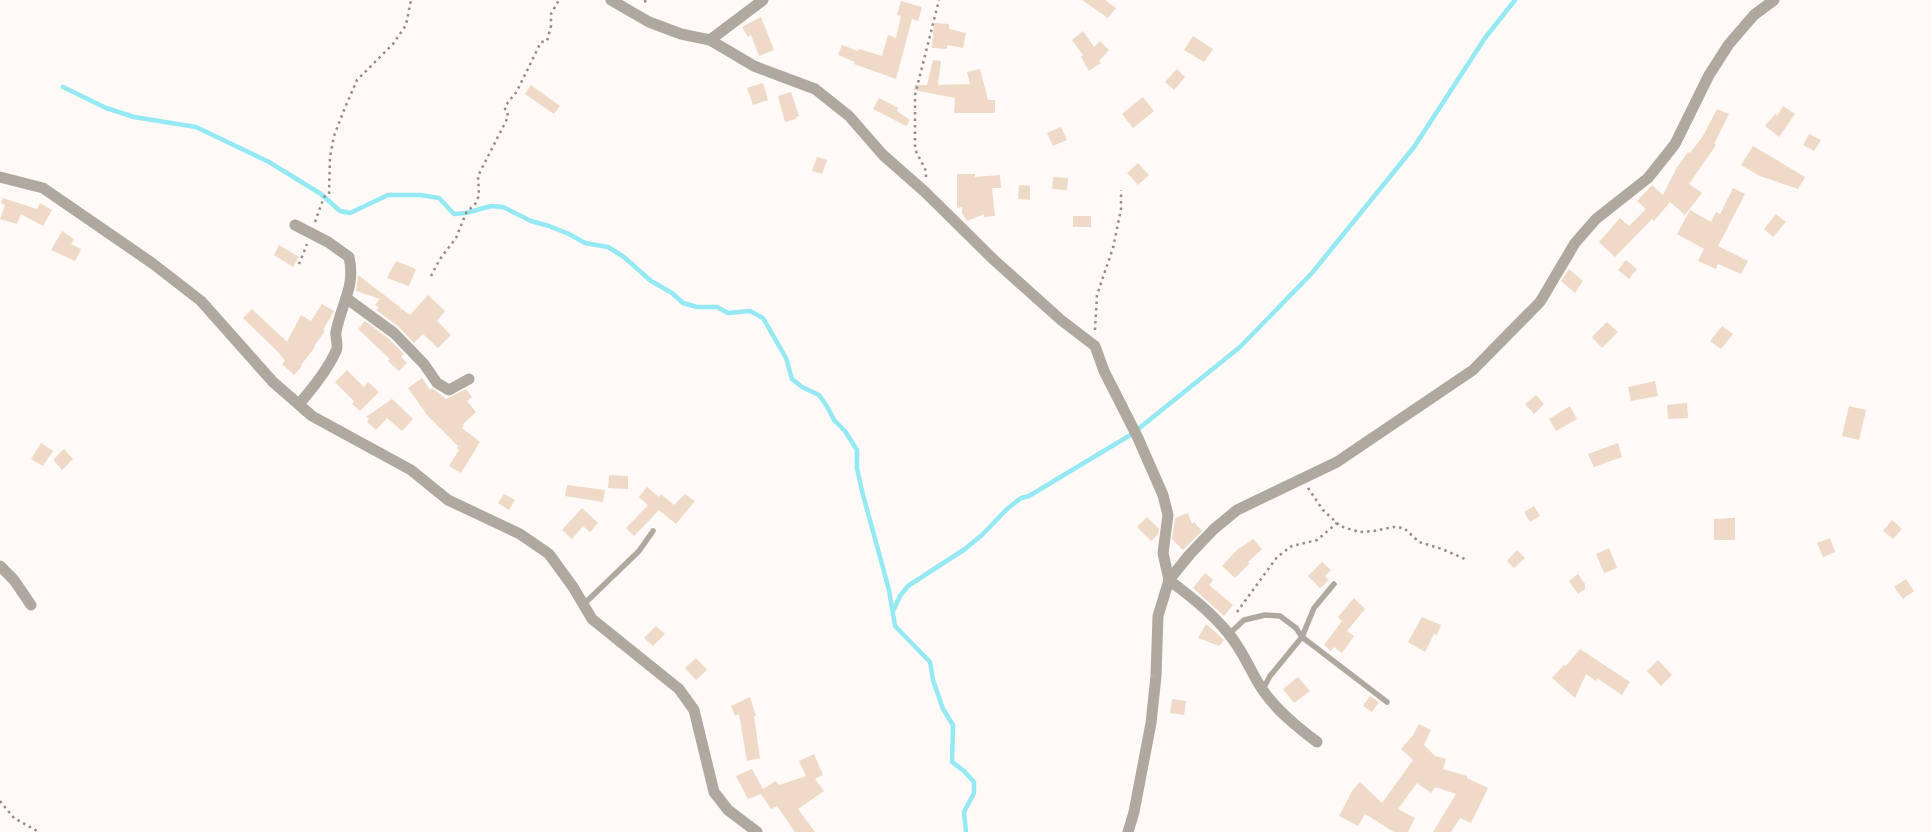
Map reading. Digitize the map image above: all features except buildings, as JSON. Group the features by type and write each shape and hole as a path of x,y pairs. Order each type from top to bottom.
{"street":[{"path":"612,0 649,22 680,34 710,40 754,66 815,89 848,116 883,155 924,191 994,260 1061,320 1095,346 1104,371 1163,495 1168,515 1163,553 1169,580 1200,604 1227,632 1246,660 1262,690 1294,724 1317,742"},
{"path":"710,40 763,0"},
{"path":"1128,832 1134,812 1151,723 1156,676 1158,616 1169,580 1214,529 1237,510 1337,462 1474,370 1540,302 1580,237 1596,218 1648,178 1675,144 1709,75 1729,44 1754,15 1774,0"},
{"path":"0,177 44,188 152,263 201,301 273,382 312,416 411,470 448,500 520,534 549,554 592,619 684,696 694,710 714,792 728,810 757,832"},
{"path":"295,225 328,242 349,257 352,271 335,334 337,348 320,379 299,404"},
{"path":"346,298 394,333 424,364 436,383 449,390 469,379"},
{"path":"0,566 14,580 31,605"}],"lane":[{"path":"583,605 639,551 653,531"},
{"path":"1262,690 1270,676 1302,637 1314,608 1334,584"},
{"path":"1227,632 1244,620 1265,615 1280,616 1296,628 1302,637 1387,702"}],"path":[{"path":"300,264 324,197 329,194 330,157 334,136 357,80 393,44 406,24 411,0"},
{"path":"432,276 440,260 456,238 466,213 476,203 479,194 478,176 508,117 507,110 505,109 506,105 517,91 542,42 547,41 551,14 559,0"},
{"path":"924,191 926,171 916,149 914,94 939,0"},
{"path":"1095,346 1098,295 1113,248 1121,209 1121,190"},
{"path":"1301,479 1323,510 1340,526 1359,532 1394,527 1404,528 1419,542 1442,548 1465,559"},
{"path":"1227,632 1277,558 1292,546 1316,540 1337,523"},
{"path":"0,801 14,818 38,832"}],"waterway":[{"path":"894,609 900,596 908,586 965,549 1021,498 1029,496 1132,434 1240,347 1312,273 1414,147 1485,38 1515,0"},
{"path":"63,87 106,108 134,117 196,127 269,162 321,194 340,211 350,213 388,195 420,195 439,198 454,214 466,213 491,206 503,207 531,221 569,234 585,243 608,247 624,257 651,281 672,293 683,303 697,307 717,307 728,313 750,311 763,318 786,358 792,379 802,387 819,395 834,420 845,431 857,450 857,468 889,590 895,626 930,662 933,680 943,709 953,725 952,762 974,782 974,793 964,812 966,832"}]}
